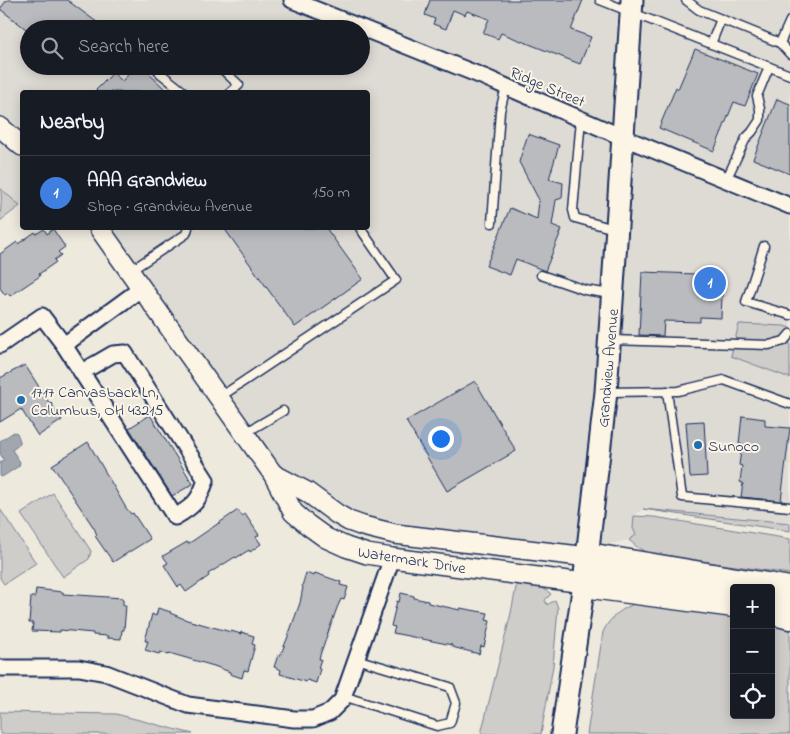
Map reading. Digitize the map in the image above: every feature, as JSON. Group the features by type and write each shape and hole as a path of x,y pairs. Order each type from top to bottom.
{"highway":[{"path":"586,570 790,591"},
{"path":"586,570 730,602"},
{"path":"775,611 790,615"}],"main road":[{"name":"Grandview Avenue","path":"562,734 586,570 606,392 631,6"}],"street":[{"name":"Ridge Street","path":"292,0 341,20"},
{"name":"Ridge Street","path":"370,32 790,206"},
{"path":"0,127 20,144"},
{"name":"Watermark Drive","path":"100,230 273,474 293,512 326,538 367,554 392,558 586,570"},
{"path":"64,345 142,288"},
{"path":"0,345 42,316 82,372 175,517 188,510 200,497 206,480 125,353 113,354 82,372"},
{"name":"Watermark Drive","path":"273,474 307,492 343,517 379,531 586,570"},
{"path":"0,668 79,668 128,680 188,705 294,719 313,719 330,712 338,705 343,696 392,558"}],"lane":[{"path":"600,0 631,6 711,44 790,75"},
{"path":"686,0 699,10 780,43 790,54"},
{"path":"711,44 721,19"},
{"path":"780,43 790,21"},
{"path":"726,180 746,138 760,120 757,96 769,67"},
{"path":"161,75 181,90"},
{"path":"228,75 239,85 233,90"},
{"path":"492,223 500,111 506,87"},
{"path":"581,119 573,210 575,218 617,229"},
{"path":"130,271 186,234 187,230"},
{"path":"220,397 396,280 361,230"},
{"path":"764,246 746,302 790,314"},
{"path":"541,275 585,290 613,294"},
{"path":"609,340 769,345 784,341 790,334"},
{"path":"606,392 678,391 724,380 790,404"},
{"path":"667,391 682,497 790,507"},
{"path":"245,434 283,411"},
{"path":"343,696 437,726 450,723 456,703 450,687 356,659"}],"shaded area":[{"path":"0,0 790,0 790,328 784,326 731,356 790,378 790,523 643,509 634,516 636,535 629,540 520,562 364,539 339,530 296,502 98,230 370,230 370,90 20,90 20,206 0,188"},
{"path":"0,188 20,206 0,221 1,191"},
{"path":"739,324 784,326 790,328 790,378 731,356"},
{"path":"14,432 17,433 20,441 20,444 12,450 20,462 19,466 2,477 0,476 0,463 3,461 3,458 0,454 0,441"},
{"path":"53,493 91,551 89,559 63,577 21,514"},
{"path":"0,509 36,563 4,584 0,578"},
{"path":"643,509 790,523 790,531"},
{"path":"634,516 654,517 790,539 790,574 647,553 629,540 636,535 633,528"},
{"path":"517,582 535,585 547,591 551,594 545,600 547,605 555,600 558,608 553,666 541,734 481,734 511,613"},
{"path":"637,603 730,614 730,719 775,719 775,622 790,625 790,734 587,734 603,632 609,622 626,608"},
{"path":"0,712 116,714 193,734 0,734"}],"building":[{"path":"7,0 67,0 94,20 20,20 20,24 0,9"},
{"path":"430,0 583,0 571,30 591,37 580,64 501,33 498,39 483,33 489,19 467,11 465,15 453,10 446,29 433,24 435,19 425,15"},
{"path":"695,49 758,74 745,106 734,102 714,151 659,128 676,87 678,89"},
{"path":"111,75 115,75 122,81 128,75 150,75 166,90 96,90"},
{"path":"777,99 790,104 790,174 753,159"},
{"path":"528,134 559,145 549,179 563,183 562,198 556,200 552,225 562,229 545,271 516,259 510,275 486,266 510,208 537,219 539,200 519,162"},
{"path":"42,230 47,234 54,230 65,247 58,252 61,255 54,260 56,262 39,274 40,276 10,296 8,293 5,295 0,288 0,254 35,232 36,234"},
{"path":"225,230 327,230 363,279 295,327"},
{"path":"642,272 723,275 721,318 700,317 700,322 664,321 663,336 639,335"},
{"name":"1717 Canvasback Ln, Columbus, OH 43215","path":"25,365 62,420 38,436 21,409 0,422 0,378"},
{"path":"475,381 516,451 447,491 406,421"},
{"path":"150,415 193,484 172,496 129,428"},
{"path":"742,416 765,419 765,426 790,428 781,501 741,497 743,483 740,482 742,466 739,465 742,444 739,444"},
{"path":"704,421 707,476 690,477 686,422"},
{"path":"88,442 126,508 131,514 133,513 150,539 113,562 95,536 97,535 94,528 52,465"},
{"path":"238,510 242,516 245,514 259,535 256,537 261,544 250,552 249,550 235,557 208,574 209,576 186,592 181,585 178,587 164,565 168,563 163,556 187,542 188,544"},
{"path":"306,573 314,576 315,573 341,582 340,585 348,587 344,600 341,599 337,608 321,652 318,668 320,669 316,683 280,674 281,670 274,667 287,639 300,603"},
{"path":"36,589 63,592 63,594 123,598 123,605 126,605 124,630 122,630 121,639 93,635 93,633 60,630 60,632 32,631 33,623 29,623 31,597 35,597"},
{"path":"401,593 428,601 428,603 460,610 460,608 488,613 486,620 490,621 484,647 481,646 479,654 452,647 452,645 393,633 395,627 391,626 397,601 399,602"},
{"path":"158,608 187,620 254,636 252,644 255,645 248,671 244,670 242,678 214,666 169,653 169,655 160,652 159,654 145,650 148,641 145,641 152,614 156,616"}],"place":[{"name":"AAA Grandview","path":"710,283"},
{"name":"1717 Canvasback Ln, Columbus, OH 43215","path":"21,400"},
{"name":"Sunoco","path":"698,445"}]}
